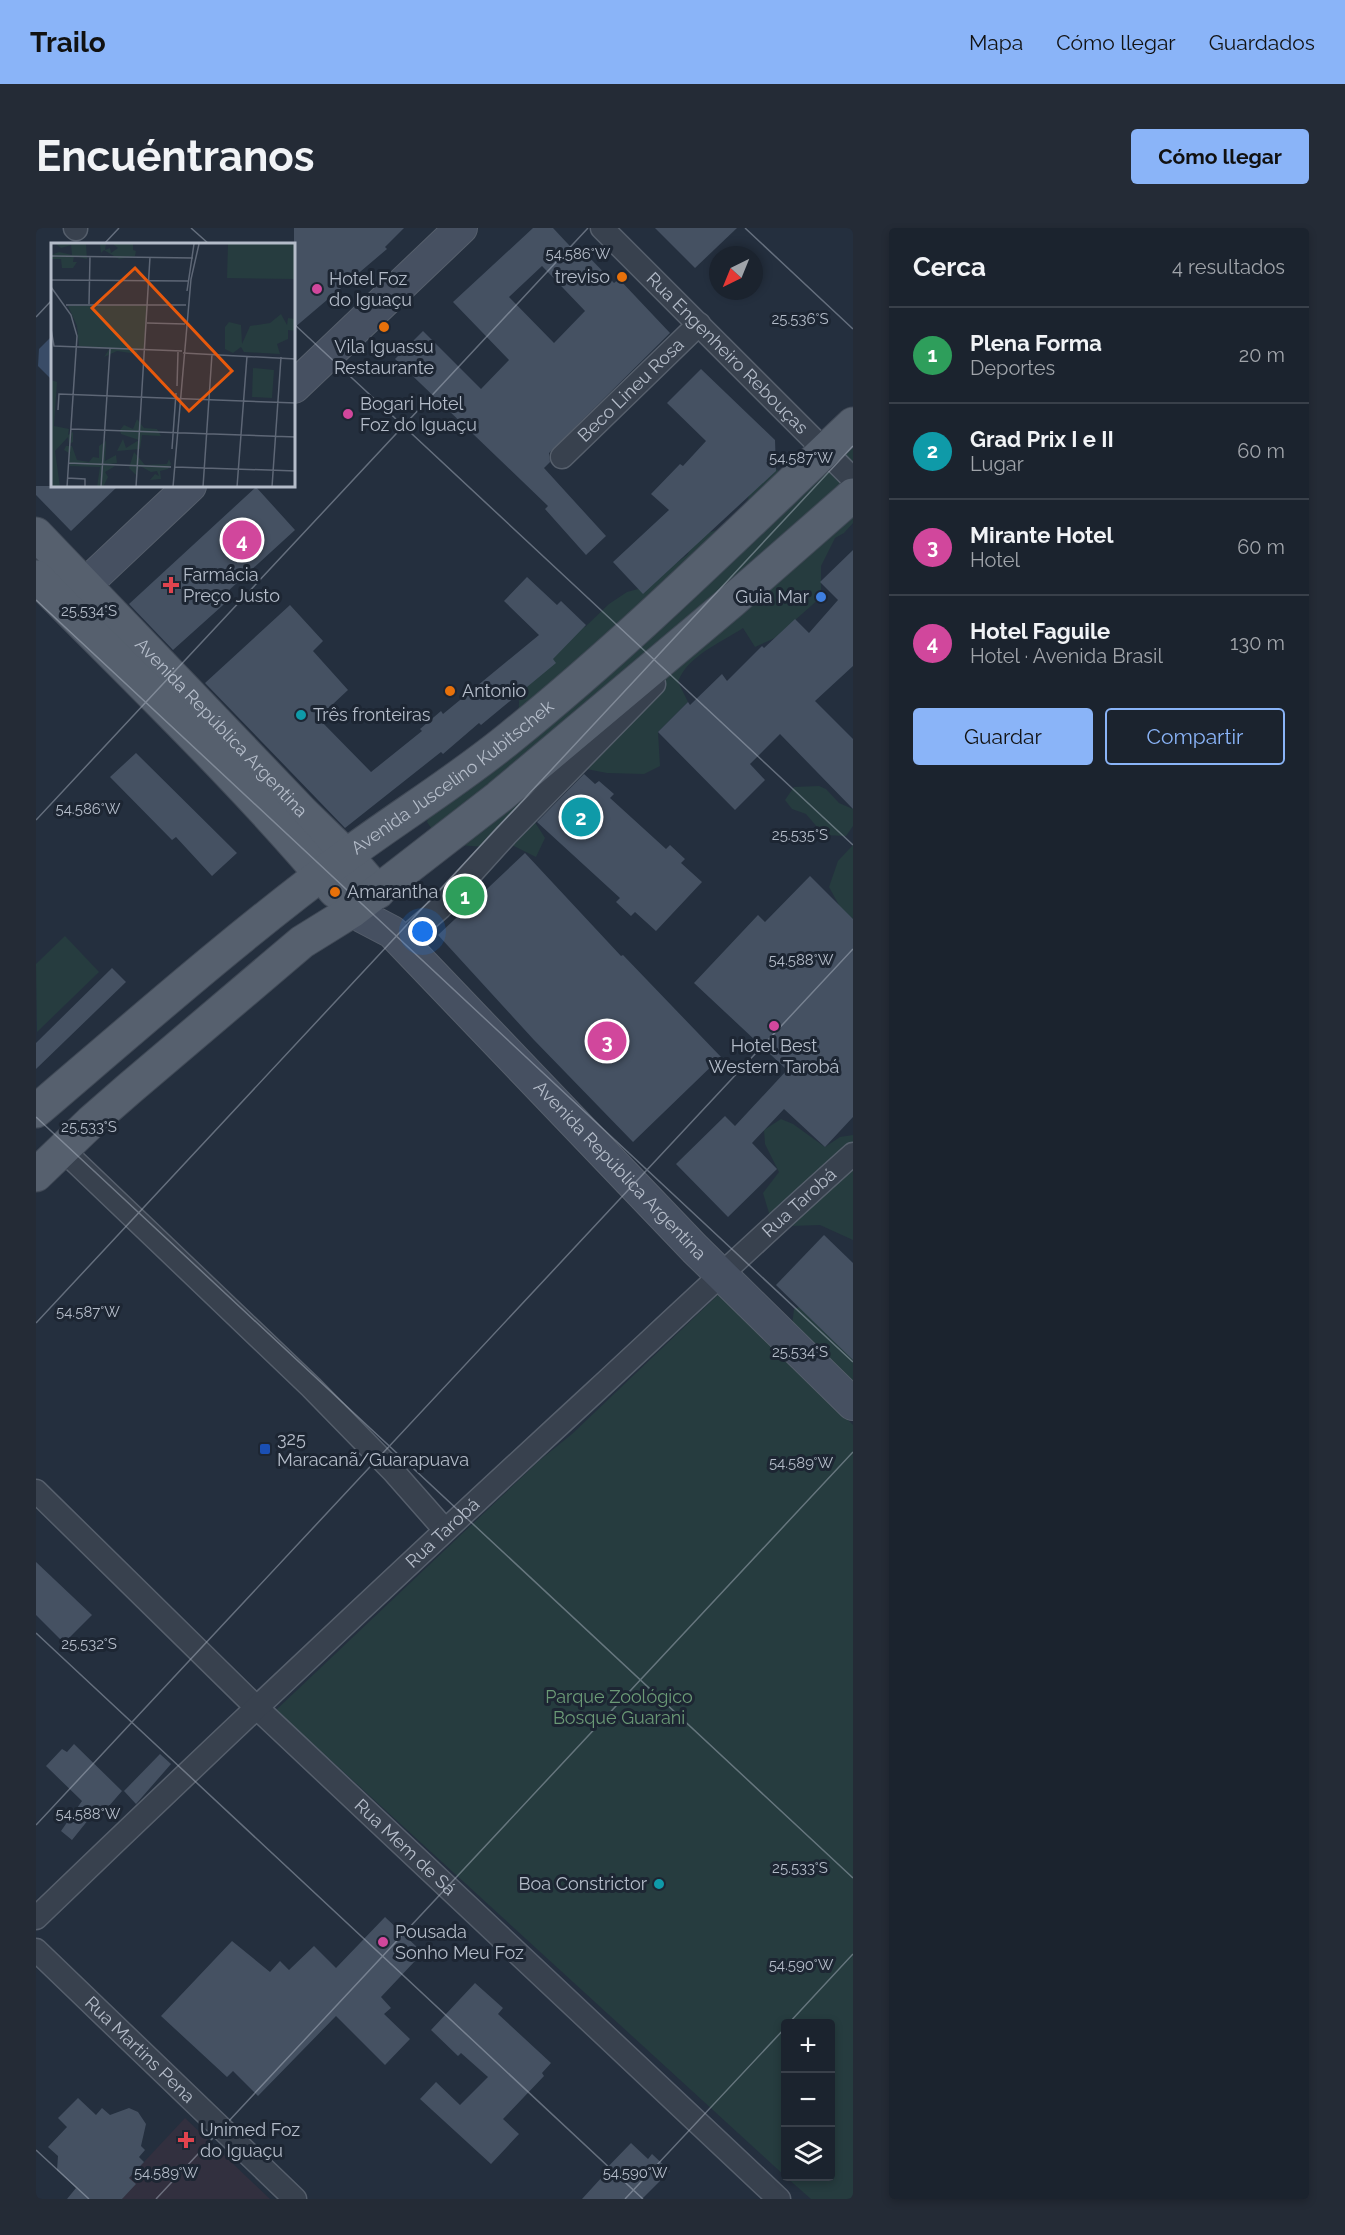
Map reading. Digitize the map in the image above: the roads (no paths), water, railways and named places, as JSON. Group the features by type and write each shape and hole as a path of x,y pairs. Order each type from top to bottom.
{"main road":[{"name":"Avenida Juscelino Kubitschek","path":"36,1111 124,1036 334,865 520,729 598,663 725,547 853,424"},
{"path":"36,1176 91,1122 302,942 378,892 499,797 732,601 853,495"},
{"name":"Avenida República Argentina","path":"36,534 76,596 302,812 334,865 351,911"},
{"name":"Avenida República Argentina","path":"36,577 76,596"},
{"name":"Avenida República Argentina","path":"334,865 378,892"}],"street":[{"path":"296,385 460,228"},
{"name":"Rua Engenheiro Rebouças","path":"602,228 853,479"},
{"name":"Beco Lineu Rosa","path":"562,457 699,324"},
{"path":"76,596 188,488"},
{"path":"396,937 440,908 506,835 641,698 732,601"},
{"name":"Avenida República Argentina","path":"378,892 396,937"},
{"name":"Avenida República Argentina","path":"351,911 396,937 720,1273 853,1404"},
{"path":"63,1150 311,1387 393,1471 445,1530"},
{"name":"Rua Tarobá","path":"36,1918 445,1530 720,1273 853,1154"},
{"name":"Rua Mem de Sá","path":"36,1491 256,1707 779,2199"},
{"name":"Rua Martins Pena","path":"36,1950 295,2199"}],"water":[{"path":"51,337 51,379 38,366 39,349"}],"place":[{"name":"treviso","path":"622,277"},
{"name":"Hotel Foz do Iguaçu","path":"317,289"},
{"name":"Vila Iguassu Restaurante","path":"384,327"},
{"name":"Bogari Hotel Foz do Iguaçu","path":"348,414"},
{"name":"Hotel Faguile","path":"242,540"},
{"name":"Farmácia Preço Justo","path":"171,585"},
{"name":"Guia Mar","path":"821,597"},
{"name":"Antonio","path":"450,691"},
{"name":"Três fronteiras","path":"301,715"},
{"name":"Grad Prix I e II","path":"581,817"},
{"name":"Amarantha","path":"335,892"},
{"name":"Plena Forma","path":"465,896"},
{"name":"Hotel Best Western Tarobá","path":"774,1026"},
{"name":"Mirante Hotel","path":"607,1041"},
{"name":"325 Maracanã/Guarapuava","path":"265,1449"},
{"name":"Boa Constrictor","path":"659,1884"},
{"name":"Pousada Sonho Meu Foz","path":"383,1942"},
{"name":"Unimed Foz do Iguaçu","path":"186,2140"}],"park label":[{"name":"Parque Zoológico Bosque Guarani","path":"619,1707"}]}
